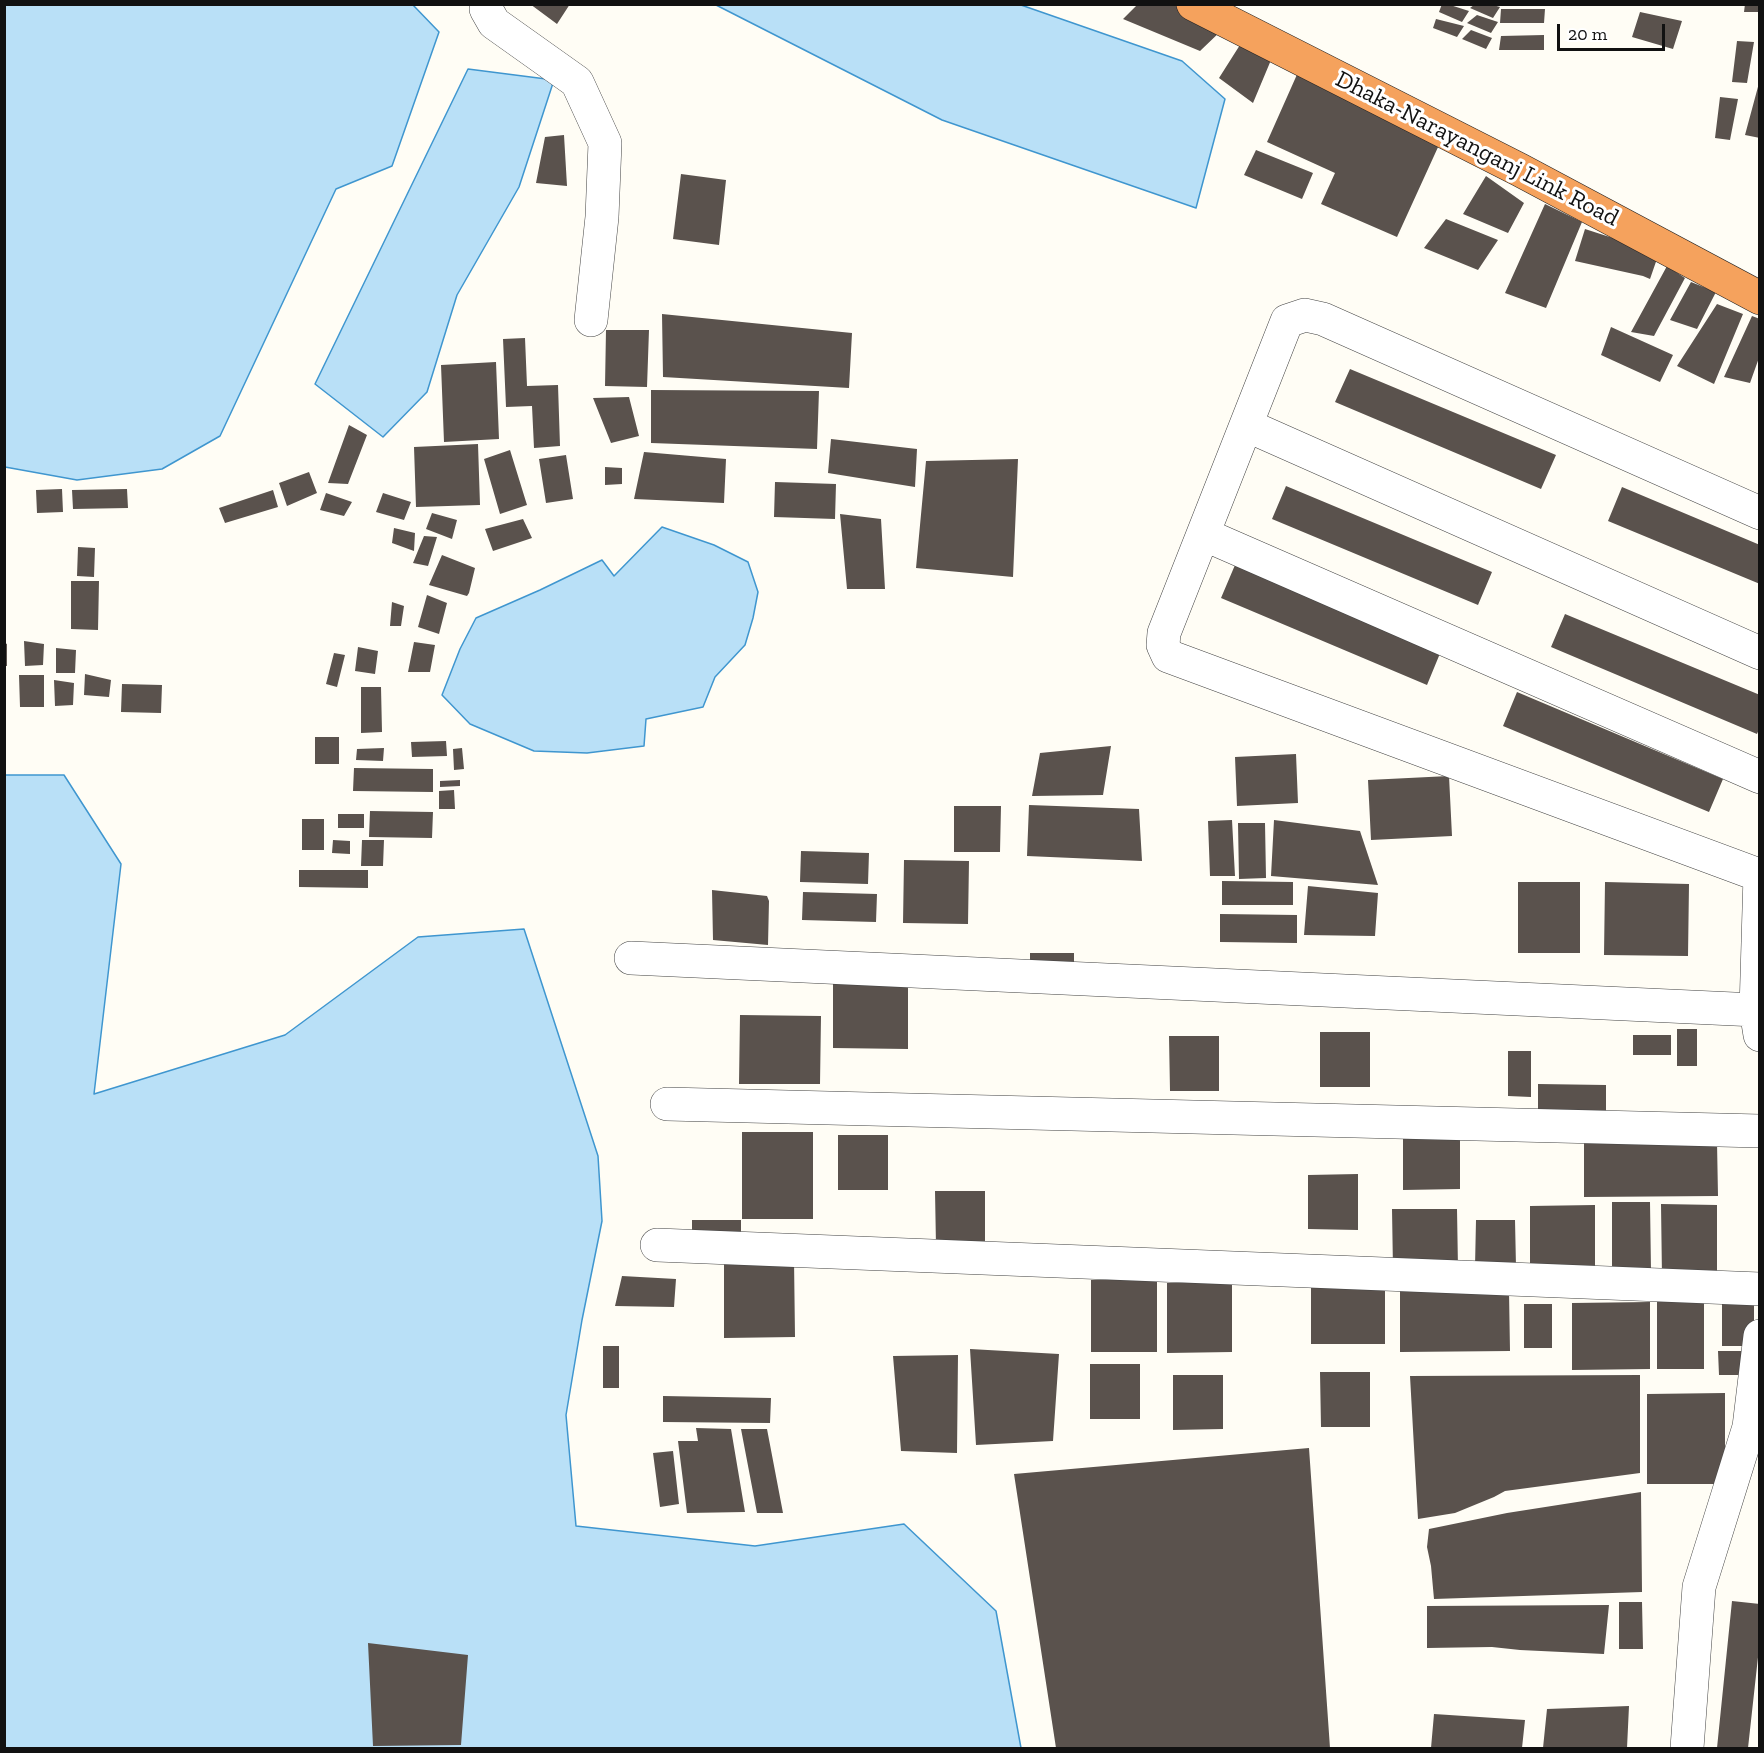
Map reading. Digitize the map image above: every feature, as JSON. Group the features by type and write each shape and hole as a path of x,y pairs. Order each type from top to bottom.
{"highway":[{"name":"Dhaka-Narayanganj Link Road","path":"1193,4 1520,170 1760,298"}],"street":[{"path":"487,4 486,9 494,23 577,82 605,143 602,217 591,320"},
{"path":"631,958 1758,1022 1759,875 1168,656 1163,645 1164,633 1287,321 1305,315 1323,319 1760,513"},
{"path":"1246,425 1760,653"},
{"path":"1203,534 1760,777"},
{"path":"666,1104 1760,1131"},
{"path":"657,1245 1760,1289"},
{"path":"1687,1749 1699,1587 1749,1427 1760,1336"}],"water":[{"path":"4,5 413,5 439,32 392,166 336,189 220,436 162,469 77,480 5,467"},
{"path":"716,5 1021,5 1182,61 1225,99 1196,208 942,120"},
{"path":"468,69 554,80 519,187 457,295 427,392 383,437 315,384"},
{"path":"662,527 714,545 748,562 758,592 745,645 715,677 703,707 646,719 644,746 587,753 534,751 470,724 442,695 460,649 476,618 602,560 614,576"},
{"path":"4,775 64,775 121,864 94,1094 285,1035 418,937 524,929 598,1156 602,1221 566,1415 576,1526 755,1546 904,1524 996,1611 1021,1748 5,1748"}],"building":[{"path":"530,4 570,4 557,24"},
{"path":"1138,4 1177,4 1223,29 1200,51 1123,19"},
{"path":"1442,4 1469,11 1462,22 1439,12"},
{"path":"1745,4 1760,4 1760,12 1744,12"},
{"path":"1474,5 1500,7 1493,18 1470,8"},
{"path":"1501,9 1545,9 1544,23 1500,23"},
{"path":"1640,12 1682,21 1673,49 1632,37"},
{"path":"1477,15 1498,22 1491,33 1467,23"},
{"path":"1436,19 1464,26 1457,37 1433,28"},
{"path":"1471,30 1492,38 1486,49 1462,39"},
{"path":"1544,35 1544,50 1499,50 1501,36"},
{"path":"1245,37 1271,60 1253,103 1219,78"},
{"path":"1737,41 1754,42 1747,83 1732,82"},
{"path":"1299,70 1444,134 1397,237 1321,204 1335,173 1267,142"},
{"path":"1760,83 1760,138 1745,135"},
{"path":"1720,97 1738,99 1730,140 1715,138"},
{"path":"564,135 567,186 536,183 545,137"},
{"path":"1256,150 1313,173 1302,199 1244,175"},
{"path":"681,174 726,180 719,245 673,239"},
{"path":"1486,176 1524,203 1508,233 1463,214"},
{"path":"1545,204 1582,222 1546,308 1505,293"},
{"path":"1446,219 1498,240 1478,270 1424,248"},
{"path":"1585,229 1659,253 1650,279 1575,261"},
{"path":"1667,266 1685,278 1654,336 1631,332"},
{"path":"1691,282 1716,292 1697,329 1670,320"},
{"path":"1717,304 1743,314 1714,384 1677,366"},
{"path":"662,314 852,333 849,388 663,377"},
{"path":"1752,316 1760,319 1760,355 1750,383 1724,377"},
{"path":"1611,327 1673,355 1660,382 1601,355"},
{"path":"606,330 649,330 647,387 605,386"},
{"path":"525,338 527,386 558,385 560,446 534,448 532,406 506,407 503,339"},
{"path":"496,362 499,439 444,442 441,365"},
{"path":"1350,369 1556,455 1541,489 1335,402"},
{"path":"651,390 819,391 817,449 651,443"},
{"path":"629,397 639,436 611,443 593,398"},
{"path":"349,425 367,435 348,484 328,483"},
{"path":"831,439 917,449 915,487 828,473"},
{"path":"478,444 480,505 416,507 414,447"},
{"path":"510,450 527,505 500,514 484,459"},
{"path":"644,452 726,459 724,503 634,499"},
{"path":"566,455 573,499 546,503 539,459"},
{"path":"1018,459 1013,577 916,568 926,461"},
{"path":"605,467 622,468 622,484 605,485"},
{"path":"309,472 317,493 287,506 279,483"},
{"path":"775,482 836,484 835,519 774,517"},
{"path":"1286,486 1492,572 1478,605 1272,519"},
{"path":"1622,487 1760,545 1760,584 1608,521"},
{"path":"62,489 63,512 37,513 36,490"},
{"path":"127,489 128,508 73,509 72,490"},
{"path":"273,490 278,507 225,523 219,508"},
{"path":"326,493 352,502 344,516 320,510"},
{"path":"383,493 411,502 404,520 376,512"},
{"path":"432,513 457,520 452,539 426,529"},
{"path":"840,514 881,519 885,589 847,589"},
{"path":"523,519 532,538 493,551 485,529"},
{"path":"394,528 415,533 414,551 392,543"},
{"path":"424,536 437,537 428,566 413,563"},
{"path":"78,547 95,548 94,577 77,576"},
{"path":"442,555 475,568 467,596 429,585"},
{"path":"1235,565 1441,651 1427,685 1221,598"},
{"path":"71,581 99,581 98,630 71,629"},
{"path":"427,595 447,603 439,634 418,627"},
{"path":"392,602 404,606 401,626 390,626"},
{"path":"1565,614 1760,695 1760,727 1757,734 1551,647"},
{"path":"24,641 44,644 43,665 25,666"},
{"path":"414,642 435,645 430,672 408,672"},
{"path":"5,643 7,644 7,666 5,666"},
{"path":"358,647 378,651 375,674 355,671"},
{"path":"56,648 76,650 75,673 56,673"},
{"path":"334,653 345,655 337,687 326,684"},
{"path":"85,674 111,680 109,697 84,695"},
{"path":"19,675 44,675 44,707 20,707"},
{"path":"54,680 74,683 73,705 55,706"},
{"path":"122,684 162,685 161,713 121,712"},
{"path":"361,687 381,687 382,732 361,733"},
{"path":"1517,692 1723,779 1709,812 1503,726"},
{"path":"315,737 339,737 339,764 315,764"},
{"path":"446,741 447,756 412,757 411,742"},
{"path":"1111,746 1103,795 1032,796 1040,753"},
{"path":"384,748 383,761 356,760 357,749"},
{"path":"462,748 464,769 454,770 453,749"},
{"path":"1296,754 1298,803 1237,806 1235,757"},
{"path":"354,768 433,769 433,792 353,791"},
{"path":"1449,776 1452,836 1371,840 1368,780"},
{"path":"460,780 460,786 440,787 440,781"},
{"path":"454,790 455,809 439,809 439,791"},
{"path":"1029,805 1139,809 1142,861 1027,856"},
{"path":"954,806 1001,806 1000,852 954,852"},
{"path":"370,811 433,812 432,838 369,837"},
{"path":"338,814 364,814 364,828 338,828"},
{"path":"302,819 324,819 324,850 302,850"},
{"path":"1232,820 1235,876 1210,876 1208,821"},
{"path":"1274,820 1360,831 1378,885 1271,876"},
{"path":"1238,823 1265,823 1266,878 1239,879"},
{"path":"333,840 350,841 350,854 332,853"},
{"path":"362,840 384,840 383,866 361,866"},
{"path":"801,851 869,853 868,884 800,882"},
{"path":"904,860 969,861 968,924 903,923"},
{"path":"299,870 368,870 368,888 299,887"},
{"path":"1222,881 1293,882 1293,905 1222,905"},
{"path":"1518,882 1580,882 1580,953 1518,953"},
{"path":"1605,882 1689,884 1688,956 1604,955"},
{"path":"1308,886 1378,893 1375,936 1304,935"},
{"path":"712,890 767,896 769,901 768,945 713,940"},
{"path":"803,892 877,894 876,922 802,920"},
{"path":"1220,914 1297,915 1297,943 1220,942"},
{"path":"1030,953 1074,953 1074,972 1030,972"},
{"path":"833,980 908,981 908,1049 833,1048"},
{"path":"740,1015 821,1016 820,1084 739,1084"},
{"path":"1677,1029 1697,1029 1697,1066 1677,1066"},
{"path":"1320,1032 1370,1032 1370,1087 1320,1087"},
{"path":"1633,1035 1671,1035 1671,1055 1633,1055"},
{"path":"1169,1036 1219,1036 1219,1091 1170,1091"},
{"path":"1508,1051 1531,1051 1531,1097 1508,1096"},
{"path":"1538,1084 1606,1085 1606,1111 1538,1110"},
{"path":"1403,1131 1460,1131 1460,1189 1403,1190"},
{"path":"742,1132 813,1132 813,1219 742,1219"},
{"path":"838,1135 888,1135 888,1190 838,1190"},
{"path":"1717,1142 1718,1196 1584,1197 1584,1143"},
{"path":"1358,1174 1358,1230 1308,1229 1308,1175"},
{"path":"935,1191 985,1191 985,1246 936,1246"},
{"path":"1612,1202 1650,1202 1651,1271 1612,1271"},
{"path":"1661,1204 1717,1205 1717,1277 1662,1278"},
{"path":"1595,1205 1595,1271 1530,1271 1530,1206"},
{"path":"1392,1209 1457,1209 1458,1269 1393,1270"},
{"path":"692,1220 741,1220 741,1242 692,1241"},
{"path":"1476,1220 1515,1220 1516,1267 1475,1267"},
{"path":"724,1259 794,1259 795,1337 724,1338"},
{"path":"622,1276 676,1279 674,1307 615,1306"},
{"path":"1157,1279 1157,1352 1091,1352 1091,1280"},
{"path":"1385,1281 1385,1344 1311,1344 1311,1282"},
{"path":"1232,1282 1232,1352 1167,1353 1167,1283"},
{"path":"1400,1291 1509,1291 1510,1351 1400,1352"},
{"path":"1704,1299 1704,1369 1657,1369 1657,1300"},
{"path":"1754,1299 1754,1346 1722,1346 1722,1300"},
{"path":"1650,1302 1650,1369 1572,1370 1572,1303"},
{"path":"1524,1304 1552,1304 1552,1348 1524,1348"},
{"path":"603,1346 619,1346 619,1388 603,1388"},
{"path":"970,1349 1059,1354 1053,1441 976,1445"},
{"path":"1718,1351 1752,1351 1751,1375 1719,1375"},
{"path":"958,1355 957,1453 901,1451 893,1356"},
{"path":"1090,1364 1140,1364 1140,1419 1090,1419"},
{"path":"1320,1372 1370,1372 1370,1427 1321,1427"},
{"path":"1173,1375 1223,1375 1223,1429 1173,1430"},
{"path":"1640,1375 1640,1473 1505,1491 1455,1513 1418,1519 1410,1376"},
{"path":"1725,1393 1725,1484 1647,1484 1647,1394"},
{"path":"663,1396 771,1398 770,1423 663,1422"},
{"path":"696,1428 731,1429 745,1512 687,1513 678,1441 698,1441"},
{"path":"741,1429 767,1429 783,1513 757,1513"},
{"path":"1309,1448 1330,1748 1056,1748 1014,1474"},
{"path":"673,1451 679,1504 660,1507 653,1453"},
{"path":"1641,1492 1642,1592 1434,1599 1427,1547 1429,1529 1507,1513"},
{"path":"1732,1601 1760,1604 1760,1639 1748,1748 1717,1748"},
{"path":"1619,1602 1642,1602 1643,1649 1619,1649"},
{"path":"1609,1605 1604,1654 1492,1647 1427,1648 1427,1606"},
{"path":"368,1643 468,1655 461,1745 373,1746"},
{"path":"1629,1706 1627,1748 1543,1748 1547,1709"},
{"path":"1434,1714 1525,1720 1522,1748 1431,1748"}]}
